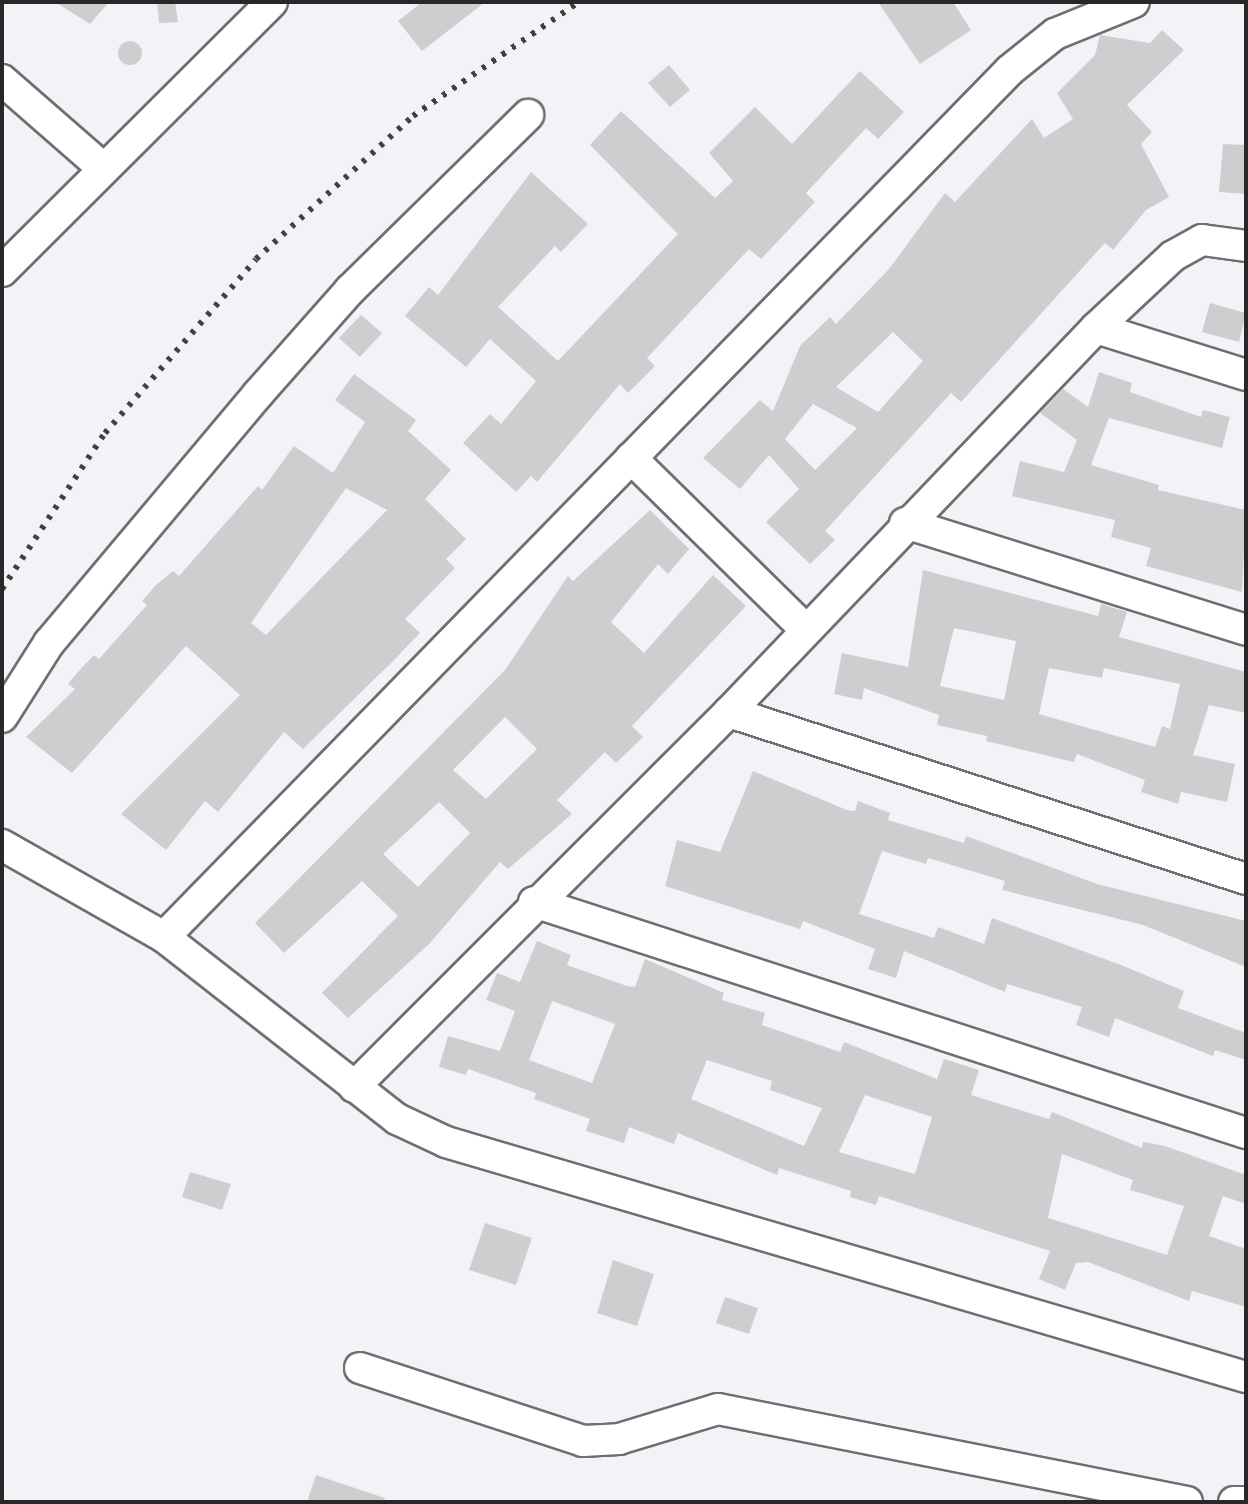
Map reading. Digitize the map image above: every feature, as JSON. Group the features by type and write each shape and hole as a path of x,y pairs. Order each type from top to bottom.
{"street":[{"path":"2,271 272,2"},
{"path":"164,937 1010,70 1067,27 1134,2"},
{"path":"2,80 103,168"},
{"path":"2,717 49,643 258,394 350,290 528,115"},
{"path":"354,1087 534,902 729,712 905,523 1096,328 1173,256 1202,240 1246,246"},
{"path":"1096,328 1246,375"},
{"path":"631,458 806,630"},
{"path":"905,523 1246,630"},
{"path":"729,712 1246,879"},
{"path":"2,845 164,937 397,1119 500,1161 1246,1377"},
{"path":"534,902 1246,1133"},
{"path":"360,1368 583,1441 619,1439 718,1409 1187,1502"},
{"path":"1234,1502 1246,1502"}],"building":[{"path":"55,2 109,2 90,24"},
{"path":"157,2 175,2 178,22 159,23"},
{"path":"422,2 485,2 422,51 398,21"},
{"path":"878,2 953,2 971,30 920,64"},
{"path":"1162,30 1184,50 1127,105 1152,132 1141,144 1169,197 1146,210 1113,250 1105,243 961,402 951,393 825,531 835,540 810,564 766,522 799,489 769,455 740,489 703,458 760,400 773,411 800,346 830,317 836,324 889,269 945,193 955,202 1032,119 1044,138 1073,119 1057,93 1095,55 1100,35 1150,43","holes":["893,332 923,361 878,412 836,387","813,404 857,428 815,470 785,439"]},
{"path":"130,41 139,44 142,53 139,62 130,65 121,62 118,53 121,44"},
{"path":"669,65 690,90 670,107 648,83"},
{"path":"860,71 904,112 878,139 866,128 806,193 815,202 761,259 749,249 647,358 655,366 628,393 620,384 537,482 531,476 516,492 463,443 490,414 501,424 536,381 490,339 466,367 405,316 429,287 438,295 531,172 588,224 561,252 555,246 498,307 558,361 678,234 590,145 621,111 715,198 733,181 709,153 755,107 792,144"},
{"path":"1223,144 1246,145 1246,194 1219,192"},
{"path":"1210,303 1246,313 1239,342 1202,332"},
{"path":"361,315 382,333 360,357 339,338"},
{"path":"1099,372 1132,383 1130,392 1201,417 1203,410 1230,417 1222,448 1109,418 1091,465 1159,485 1158,490 1246,510 1242,592 1146,566 1151,548 1111,537 1115,520 1012,496 1020,461 1064,472 1077,440 1040,413 1063,389 1088,407"},
{"path":"354,374 416,420 408,431 451,470 425,499 466,539 446,559 455,568 405,619 420,633 393,661 303,749 284,732 218,812 205,801 166,850 121,814 240,695 186,646 72,773 26,737 75,689 68,684 77,673 94,655 99,659 147,605 142,601 156,585 173,571 179,576 258,486 262,490 294,446 333,473 365,422 335,400","holes":["346,488 387,510 266,635 251,623"]},
{"path":"650,510 689,549 668,574 658,564 611,622 644,653 713,575 746,606 632,726 643,737 616,763 605,752 557,800 572,814 508,869 500,862 429,944 348,1018 322,993 398,916 362,881 284,953 255,923 505,670 568,576 573,581","holes":["505,717 537,749 486,799 453,770","439,802 470,833 418,887 383,854"]},
{"path":"923,570 1098,616 1101,604 1127,612 1119,637 1246,672 1246,713 1209,705 1193,755 1235,764 1227,802 1181,792 1178,804 1141,792 1145,780 1077,754 1074,762 986,741 987,736 937,725 939,715 864,688 862,700 834,694 842,653 908,667","holes":["954,628 1016,641 1004,700 940,686","1049,668 1102,678 1104,668 1180,684 1170,729 1162,726 1155,747 1039,714"]},
{"path":"753,771 847,810 855,811 858,801 890,813 888,820 964,843 966,836 1097,884 1246,921 1246,967 1143,925 1002,890 1005,881 928,858 926,864 882,851 859,914 934,938 938,927 984,944 992,918 1121,965 1184,991 1178,1008 1246,1033 1246,1060 1215,1050 1213,1056 1115,1018 1109,1037 1076,1025 1082,1007 1007,984 1005,992 904,951 896,978 868,969 875,949 803,921 800,929 665,886 677,840 720,852"},
{"path":"537,941 571,955 567,965 627,986 635,987 645,959 724,993 722,1000 765,1013 762,1025 840,1052 844,1042 937,1079 944,1059 979,1070 971,1095 1049,1119 1052,1112 1142,1148 1143,1142 1165,1146 1246,1175 1246,1204 1223,1196 1209,1236 1246,1249 1246,1307 1192,1291 1189,1301 1088,1262 1076,1263 1065,1290 1039,1279 1050,1251 879,1196 876,1205 850,1197 851,1191 779,1168 777,1175 678,1133 674,1144 629,1127 624,1143 586,1131 590,1119 534,1099 536,1093 468,1069 466,1075 439,1067 448,1036 500,1051 515,1011 486,1000 497,973 520,982","holes":["552,1001 615,1024 592,1083 529,1060","707,1060 772,1081 770,1090 822,1108 804,1146 691,1099","865,1095 932,1117 915,1174 839,1152","1062,1154 1133,1180 1130,1190 1184,1206 1167,1255 1048,1218"]},
{"path":"190,1172 231,1184 222,1210 182,1197"},
{"path":"485,1223 532,1238 516,1285 469,1270"},
{"path":"613,1260 654,1274 637,1326 597,1313"},
{"path":"725,1297 758,1308 749,1334 716,1323"},
{"path":"316,1475 385,1498 384,1502 307,1502"}],"railway":[{"path":"2,589 105,433 256,259 413,116 579,2"}]}
